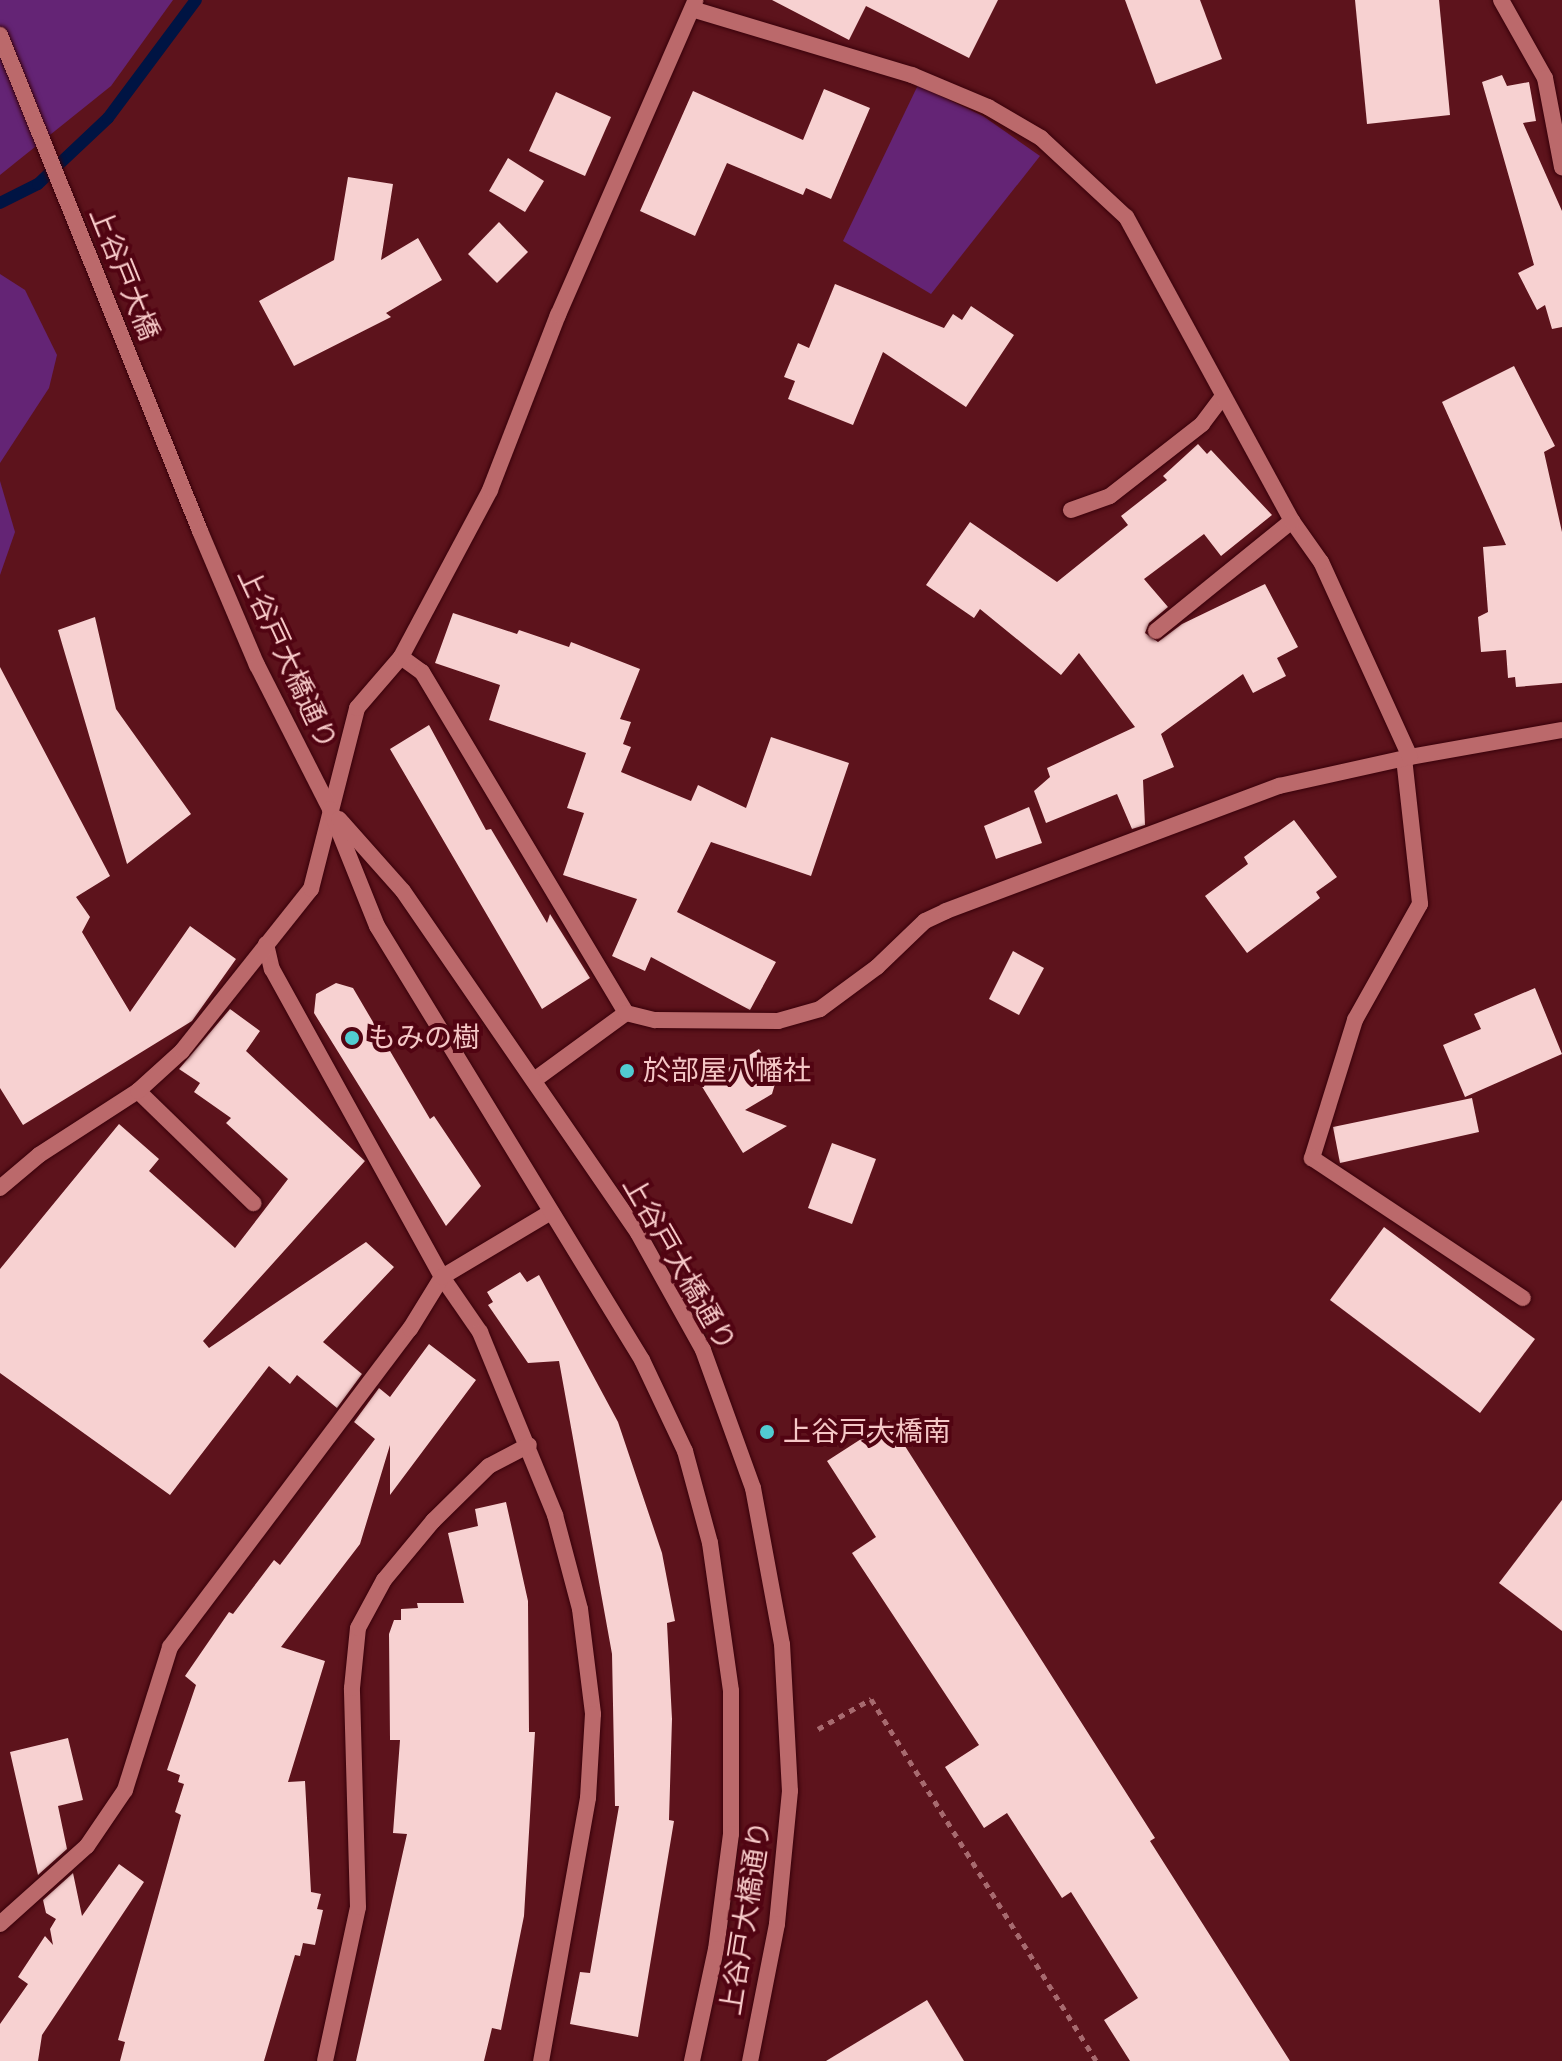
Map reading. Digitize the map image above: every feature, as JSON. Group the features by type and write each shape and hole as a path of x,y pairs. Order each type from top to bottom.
{"street":[{"path":"1501,0 1545,78 1562,167"},
{"path":"0,1188 39,1155 138,1091 182,1051 311,889 357,708 401,657 510,449 558,315 695,5 912,75 988,107 1041,138 1126,217 1292,521 1321,562 1407,758 1420,904 1355,1020 1312,1158 1523,1298"},
{"name":"上谷戸大橋","path":"0,35 200,531"},
{"path":"1071,510 1110,496 1202,424 1223,396"},
{"path":"1156,631 1292,521"},
{"name":"上谷戸大橋通り","path":"200,531 257,665 330,809 377,926 642,1360 685,1451 710,1543 731,1691 731,1834 716,1949 692,2061"},
{"path":"401,657 422,672 626,1013 655,1020 778,1021 820,1009 877,967 925,921 946,911 1279,786 1407,758 1562,730"},
{"name":"上谷戸大橋通り","path":"330,809 403,891 638,1233 703,1350 753,1488 782,1644 790,1791 777,1924 750,2061"},
{"path":"266,944 272,969 442,1277 480,1332 529,1445 580,1609 593,1714 588,1798 541,2061"},
{"path":"534,1080 626,1013"},
{"path":"138,1091 253,1203"},
{"path":"0,1924 87,1846 118,1801 170,1647 410,1329 442,1277 551,1212"},
{"path":"325,2061 358,1907 352,1688 358,1628 384,1580 433,1521 489,1466 529,1445"}],"path":[{"path":"818,1729 871,1699 1096,2061"}],"shaded area":[{"path":"0,0 173,0 111,86 0,175"},
{"path":"918,85 983,116 1040,156 931,294 843,241"},
{"path":"0,274 25,290 57,355 49,388 0,463"},
{"path":"0,481 15,532 0,575"}],"building":[{"path":"772,0 998,0 969,58 866,6 849,40"},
{"path":"1125,0 1200,0 1222,59 1156,84"},
{"path":"1355,0 1439,0 1450,115 1367,124"},
{"path":"1502,75 1507,86 1529,82 1536,121 1523,123 1562,211 1562,327 1552,329 1545,305 1537,310 1518,273 1534,265 1482,82"},
{"path":"824,89 870,108 831,199 806,188 803,195 727,163 695,236 640,211 693,91 803,140"},
{"path":"556,92 611,117 585,176 529,151"},
{"path":"508,158 544,181 525,212 489,191"},
{"path":"348,177 393,184 381,260 418,238 442,280 386,313 391,317 294,366 259,301 334,260"},
{"path":"499,222 528,252 497,283 468,254"},
{"path":"835,284 944,328 953,314 962,320 971,306 1014,335 966,407 883,352 853,425 788,399 795,381 784,377 798,343 809,348"},
{"path":"1514,366 1555,446 1544,452 1562,532 1562,683 1516,687 1515,677 1508,678 1506,650 1481,652 1478,617 1488,612 1483,547 1506,545 1442,402"},
{"path":"1198,444 1207,454 1211,450 1272,515 1221,556 1204,534 1144,579 1168,607 1149,623 1145,633 1158,642 1182,624 1265,584 1298,647 1277,658 1286,676 1253,693 1243,674 1161,734 1174,767 1143,780 1145,825 1132,829 1117,794 1046,823 1034,791 1050,777 1047,768 1135,727 1079,653 1061,675 980,609 974,618 926,585 970,522 1057,582 1128,525 1121,516 1167,480 1163,476"},
{"path":"453,613 569,647 571,642 640,669 620,719 631,722 623,744 631,747 621,772 691,801 698,785 746,808 771,737 849,763 811,876 711,842 677,912 776,962 750,1010 651,957 645,971 612,956 637,899 563,875 584,813 567,808 586,753 489,720 500,685 435,663"},
{"path":"95,617 116,709 191,814 127,864 58,630"},
{"path":"0,667 110,876 76,897 90,917 82,932 130,1012 190,926 236,959 192,1021 23,1125 0,1088"},
{"path":"429,725 486,830 491,829 547,923 550,914 590,978 542,1009 390,749"},
{"path":"1029,807 1042,843 996,859 984,826"},
{"path":"1294,820 1337,877 1316,892 1320,898 1247,953 1205,896 1248,864 1244,857"},
{"path":"1013,951 1044,968 1019,1015 989,999"},
{"path":"336,983 353,988 430,1119 434,1116 481,1186 446,1226 314,1013 316,994"},
{"path":"1535,988 1562,1054 1465,1097 1443,1045 1481,1029 1474,1014"},
{"path":"230,1009 260,1031 246,1051 365,1161 203,1341 209,1348 366,1242 394,1267 323,1342 362,1374 337,1408 297,1375 290,1384 269,1366 170,1495 0,1373 0,1269 119,1124 159,1159 149,1171 235,1248 288,1179 226,1123 231,1118 194,1092 200,1083 179,1069"},
{"path":"759,1049 777,1077 772,1094 745,1110 787,1126 743,1153 701,1085"},
{"path":"1472,1098 1479,1132 1340,1163 1333,1127"},
{"path":"832,1143 876,1159 852,1224 808,1208"},
{"path":"1384,1227 1535,1339 1480,1413 1330,1300"},
{"path":"520,1272 527,1282 539,1275 618,1422 662,1553 675,1621 667,1623 672,1719 669,1820 674,1821 638,2037 570,2024 580,1972 590,1973 619,1806 615,1806 612,1654 559,1361 528,1363 488,1305 493,1302 487,1292"},
{"path":"429,1344 476,1380 390,1495 390,1445 360,1544 281,1647 325,1661 288,1782 305,1781 311,1892 321,1894 317,1909 323,1910 315,1945 303,1943 300,1956 295,1955 264,2061 120,2061 125,2042 118,2040 181,1815 175,1812 184,1784 178,1782 180,1775 167,1770 196,1685 185,1676 229,1612 233,1614 274,1560 280,1565 375,1439 354,1422 379,1388 390,1397"},
{"path":"889,1421 1155,1838 1150,1841 1290,2061 1130,2061 1104,2020 1138,1998 1071,1892 1062,1898 1007,1813 984,1828 945,1767 979,1745 852,1553 876,1537 827,1461"},
{"path":"1562,1500 1562,1631 1499,1583"},
{"path":"506,1502 528,1601 529,1732 535,1732 524,1916 501,2030 492,2028 484,2061 356,2061 407,1834 393,1833 400,1740 390,1740 389,1634 394,1620 401,1620 401,1609 418,1608 417,1603 464,1603 448,1533 478,1526 475,1509"},
{"path":"68,1738 83,1800 58,1806 67,1849 38,1875 10,1752"},
{"path":"119,1864 144,1882 42,2035 38,2061 0,2061 0,2024 28,1984 18,1977 45,1936 53,1945 50,1929 56,1919 46,1913 43,1900 73,1873 82,1916"},
{"path":"927,2000 964,2061 826,2061"}],"waterway":[{"path":"0,203 38,184 108,118 196,0"}],"place":[{"name":"もみの樹","path":"352,1038"},
{"name":"於部屋八幡社","path":"627,1071"},
{"name":"上谷戸大橋南","path":"767,1432"}]}
